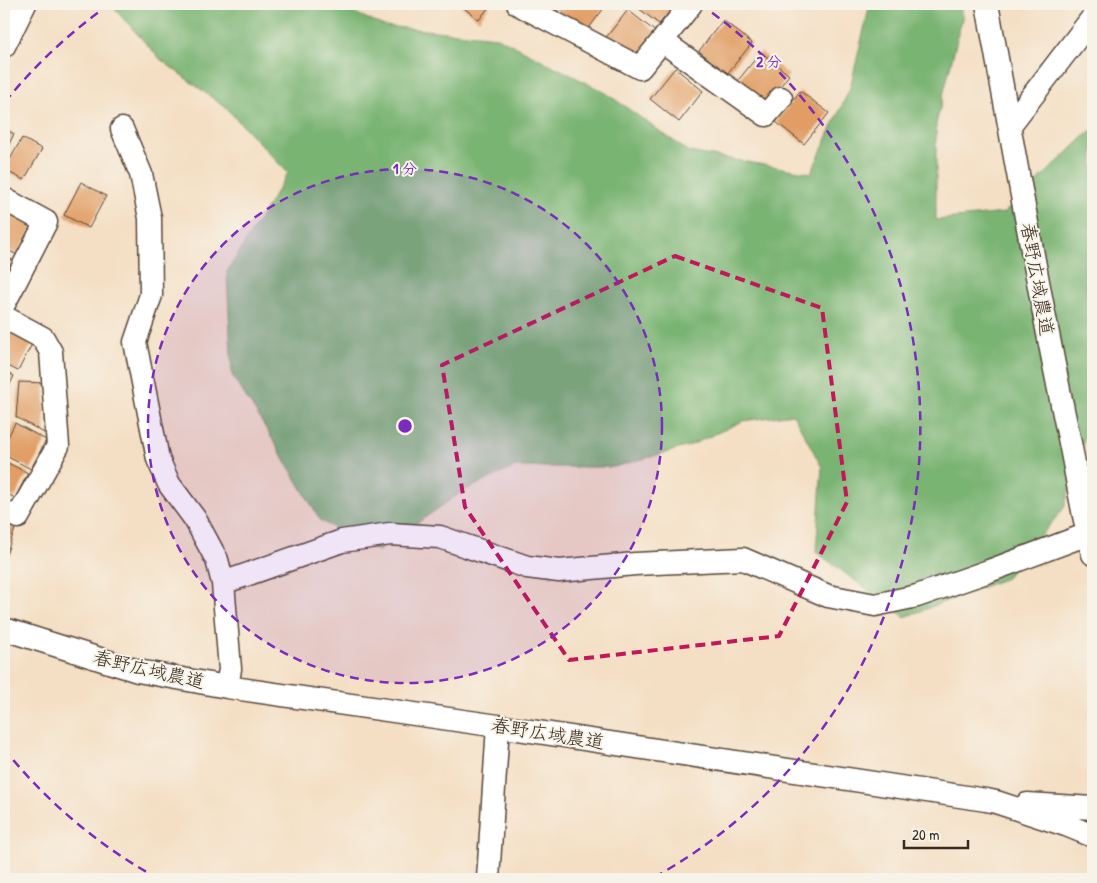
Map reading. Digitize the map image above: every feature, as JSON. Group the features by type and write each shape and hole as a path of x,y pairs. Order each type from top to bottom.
{"street":[{"path":"4,46 24,4"},
{"path":"518,4 640,68 691,4"},
{"name":"春野広域農道","path":"988,4 1050,346 1091,544"},
{"path":"1010,125 1093,17"},
{"path":"662,41 766,115 781,98"},
{"path":"122,128 141,174 150,218 151,294 135,342 158,460 169,484 195,519 217,560 223,583 230,670 227,687"},
{"path":"4,199 46,222 4,304"},
{"path":"4,317 43,338 51,352 58,446 18,517 4,512"},
{"path":"223,583 342,541 390,534 440,537 527,567 559,571 635,564 743,559 828,596 875,605 916,596 989,571 1091,544"},
{"name":"春野広域農道","path":"4,629 138,670 227,687 498,726 996,802 1093,836"},
{"path":"488,879 498,726"},
{"path":"996,802 1093,808"}],"highlighted area":[{"path":"675,256 822,308 847,502 779,636 569,660 465,507 442,365"}],"green space":[{"path":"110,4 335,4 384,26 497,37 606,93 689,152 811,173 850,88 870,4 961,4 963,15 936,124 936,220 1004,213 1090,131 1093,131 1093,423 1083,443 1064,508 1006,578 905,617 816,552 822,467 793,414 743,421 689,446 614,467 515,467 461,492 378,551 321,521 232,375 227,272 288,173 227,109 160,59"}],"building":[{"path":"4,4 11,5 4,20"},
{"path":"459,4 491,4 479,20"},
{"path":"548,4 607,4 586,32"},
{"path":"633,4 676,4 659,24"},
{"path":"628,10 657,33 632,64 603,41"},
{"path":"723,20 752,43 727,74 699,51"},
{"path":"761,52 789,75 765,106 736,83"},
{"path":"675,68 703,91 679,122 650,99"},
{"path":"800,91 829,113 804,144 776,122"},
{"path":"4,128 14,134 4,154"},
{"path":"22,138 42,149 24,180 4,170"},
{"path":"81,182 106,196 89,228 64,215"},
{"path":"4,210 33,226 17,255 4,248"},
{"path":"4,256 14,261 4,281"},
{"path":"4,326 33,342 18,371 4,364"},
{"path":"4,370 14,376 4,396"},
{"path":"19,382 45,383 44,433 16,417"},
{"path":"15,423 46,440 31,469 4,455 4,445"},
{"path":"4,461 28,473 15,498 4,492"},
{"path":"4,521 16,526 5,558 4,557"}]}
